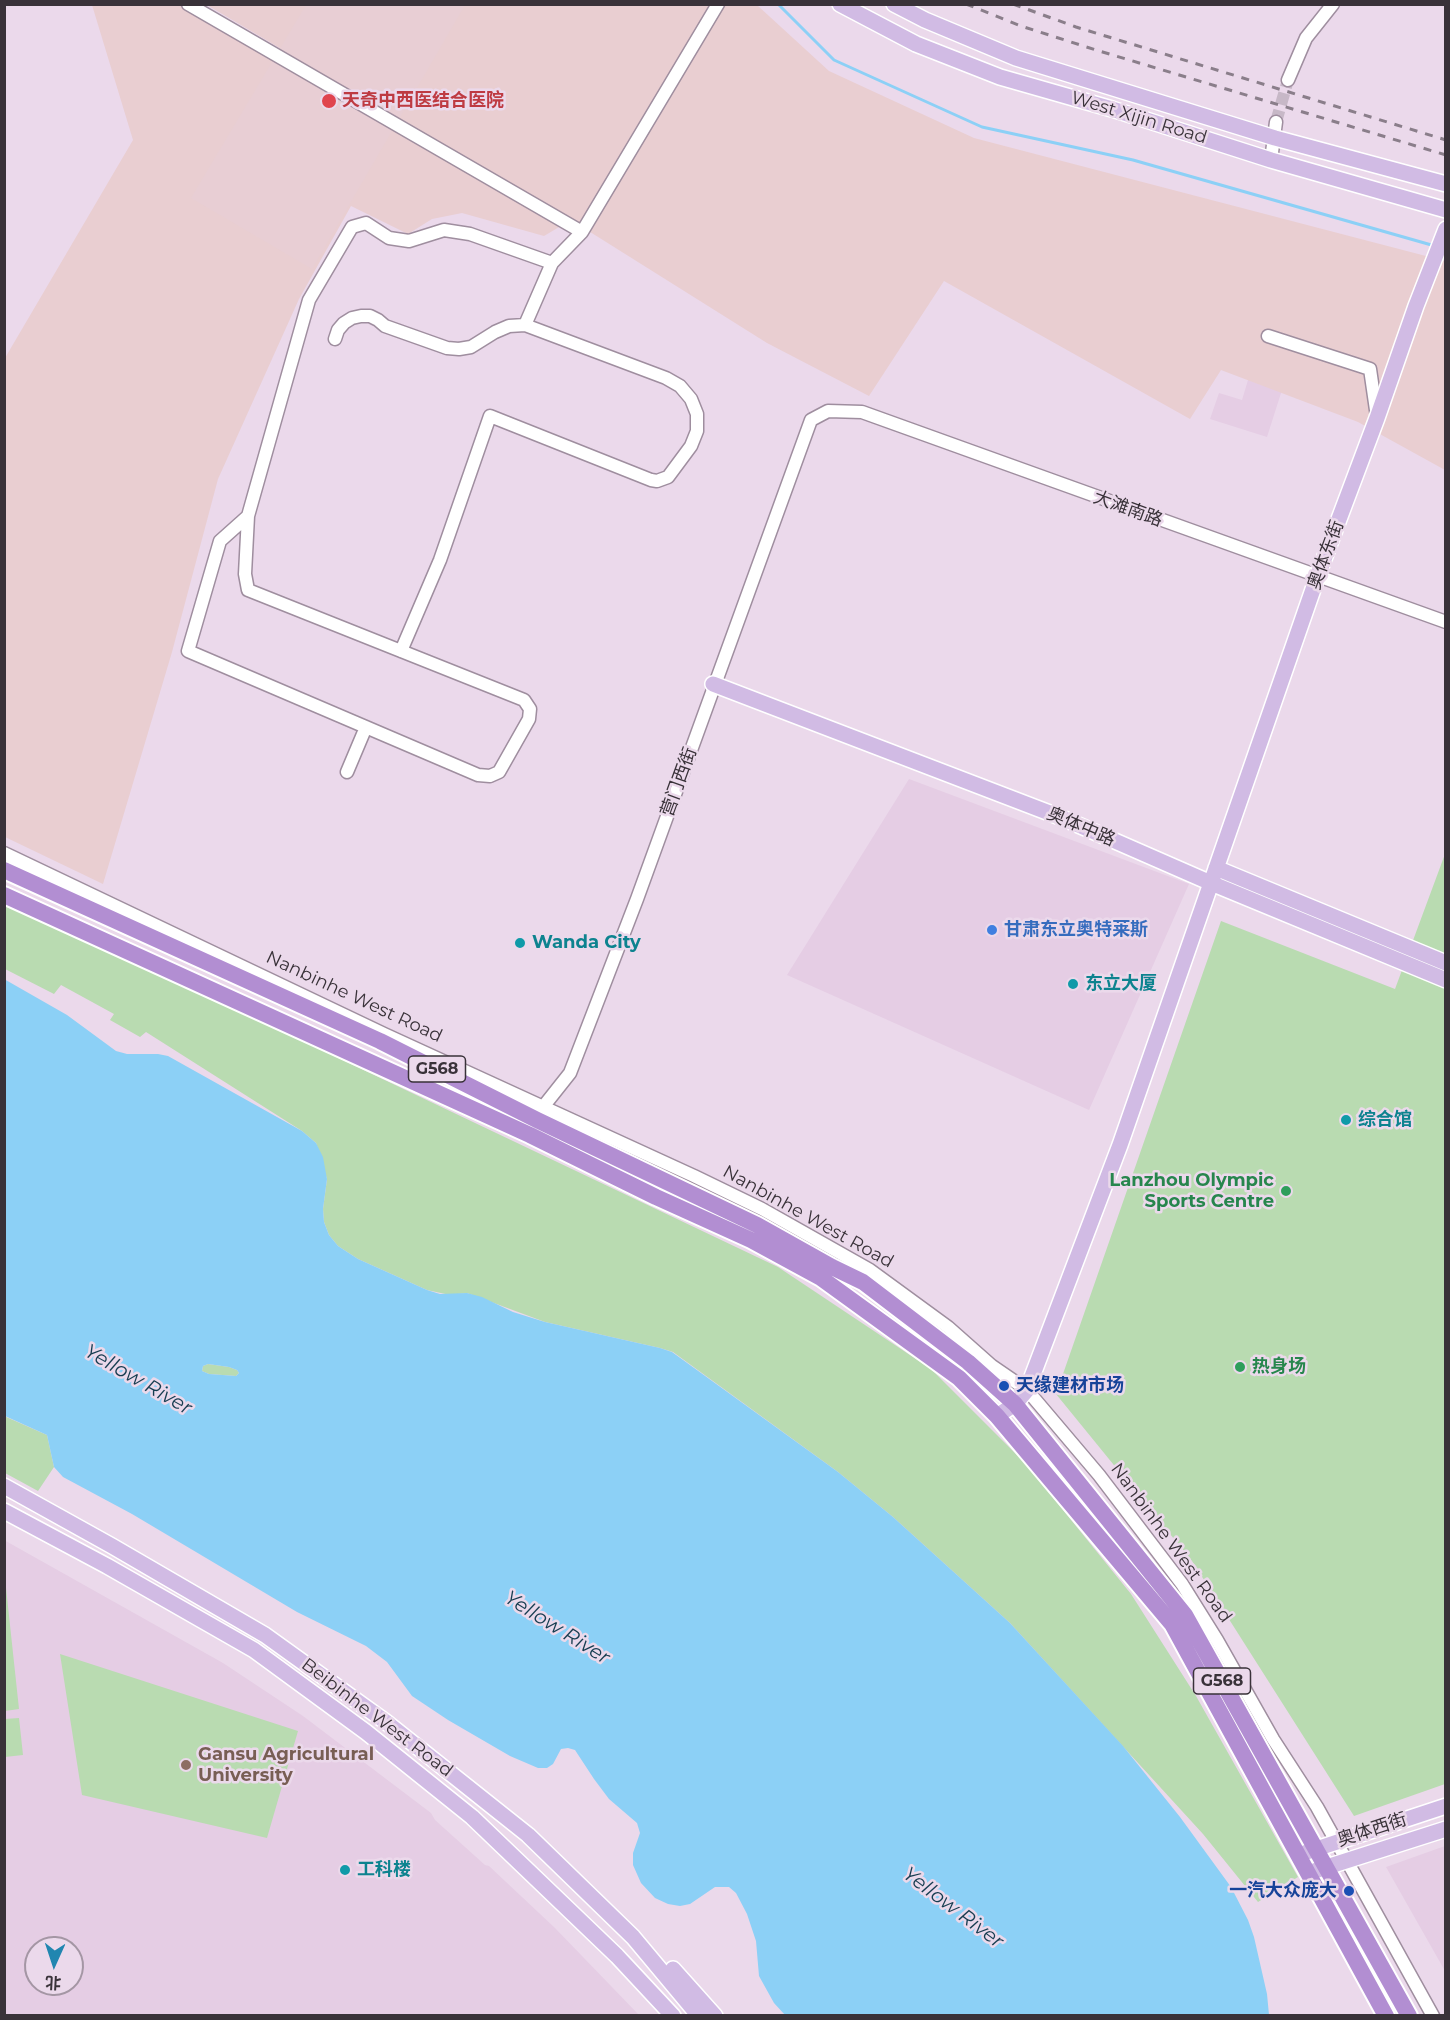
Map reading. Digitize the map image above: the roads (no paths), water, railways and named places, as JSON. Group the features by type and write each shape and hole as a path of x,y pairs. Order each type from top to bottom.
{"highway":[{"name":"Nanbinhe West Road","path":"4,870 382,1037 537,1121 757,1225 863,1282 968,1362 1015,1404 1185,1615 1409,2016"},
{"name":"Nanbinhe West Road","path":"4,895 371,1062 537,1121 656,1197 751,1240 821,1278 959,1378 998,1416 1172,1624 1386,2016"}],"main road":[{"name":"West Xijin Road","path":"840,4 916,44 1000,76 1112,108 1271,160 1446,210"},
{"name":"West Xijin Road","path":"894,4 925,20 1016,58 1275,138 1446,184"},
{"name":"奥体东街","path":"998,1416 1015,1404 1027,1390 1120,1145 1318,575 1445,230"},
{"name":"奥体中路","path":"713,684 1060,817 1211,883 1446,980"},
{"path":"1216,868 1446,963"},
{"name":"Beibinhe West Road","path":"4,1486 266,1635 386,1722 528,1835 633,1937 699,2016"},
{"path":"9,1514 24,1497"},
{"name":"Beibinhe West Road","path":"9,1514 107,1566 254,1650 366,1732 472,1817 617,1956 673,2016"},
{"name":"奥体西街","path":"1298,1855 1446,1806"},
{"name":"奥体西街","path":"1308,1873 1446,1829"},
{"path":"528,1835 615,1908 715,2016"},
{"path":"1361,1969 1376,2016"},
{"path":"1392,1982 1417,2016"}],"street":[{"path":"188,4 582,232"},
{"path":"525,324 552,263 582,232 718,4"},
{"path":"1288,80 1306,38 1333,4"},
{"path":"1271,160 1276,122"},
{"path":"248,516 220,541 188,651 478,775 490,776 499,772 530,719 530,709 524,700 248,590 244,574 248,516 309,300 352,227 366,224 389,238 409,241 444,230 470,234 552,263"},
{"path":"335,339 344,323 361,316 370,316 386,326 447,348 459,350 471,347 509,326 525,324 666,378 680,386 691,399 697,414 697,430 691,446 668,477 663,480 651,480 490,416 440,560 401,651"},
{"path":"1268,336 1370,369 1377,418"},
{"name":"大滩南路","path":"811,420 828,411 862,412 1446,622"},
{"name":"营门西街","path":"537,1121 570,1073 637,900 713,684 811,420"},
{"path":"347,772 366,727"},
{"name":"Nanbinhe West Road","path":"4,853 382,1037"},
{"path":"371,1062 382,1037"},
{"name":"Nanbinhe West Road","path":"537,1121 694,1176 752,1204 870,1270 1027,1390 1099,1475 1182,1584 1217,1640 1273,1739 1317,1807 1433,2016"}],"water":[{"name":"Yellow River","path":"4,979 67,1015 116,1051 127,1054 168,1056 302,1131 316,1143 323,1157 327,1179 323,1209 324,1222 329,1235 338,1246 358,1259 440,1294 467,1293 545,1322 672,1352 838,1472 893,1517 1010,1623 1123,1746 1180,1817 1231,1887 1248,1920 1267,1994 1269,2015 785,2015 774,2003 759,1976 756,1941 747,1914 736,1893 729,1887 715,1887 690,1904 680,1906 655,1898 641,1883 633,1865 633,1853 640,1833 637,1823 609,1799 575,1750 561,1749 553,1764 547,1768 538,1768 510,1756 448,1720 412,1696 387,1662 366,1646 297,1612 132,1514 63,1477 54,1467 47,1435 5,1416","holes":["208,1364 229,1367 239,1373 236,1376 209,1374 202,1371 203,1366"]}],"waterway":[{"path":"778,4 834,60 982,127 1133,160 1435,246"}],"tunnel":[{"path":"1276,122 1288,80"}],"railway":[{"path":"966,4 1021,26 1096,50 1446,155"},
{"path":"1013,4 1076,27 1446,140"}],"place":[{"name":"天奇中西医结合医院","path":"329,101"},
{"name":"甘肃东立奥特莱斯","path":"992,930"},
{"name":"Wanda City","path":"520,943"},
{"name":"东立大厦","path":"1073,984"},
{"name":"综合馆","path":"1346,1120"},
{"name":"Lanzhou Olympic Sports Centre","path":"1286,1191"},
{"name":"热身场","path":"1240,1367"},
{"name":"天缘建材市场","path":"1004,1386"},
{"name":"Gansu Agricultural University","path":"186,1765"},
{"name":"工科楼","path":"345,1870"},
{"name":"一汽大众庞大","path":"1349,1891"}]}
